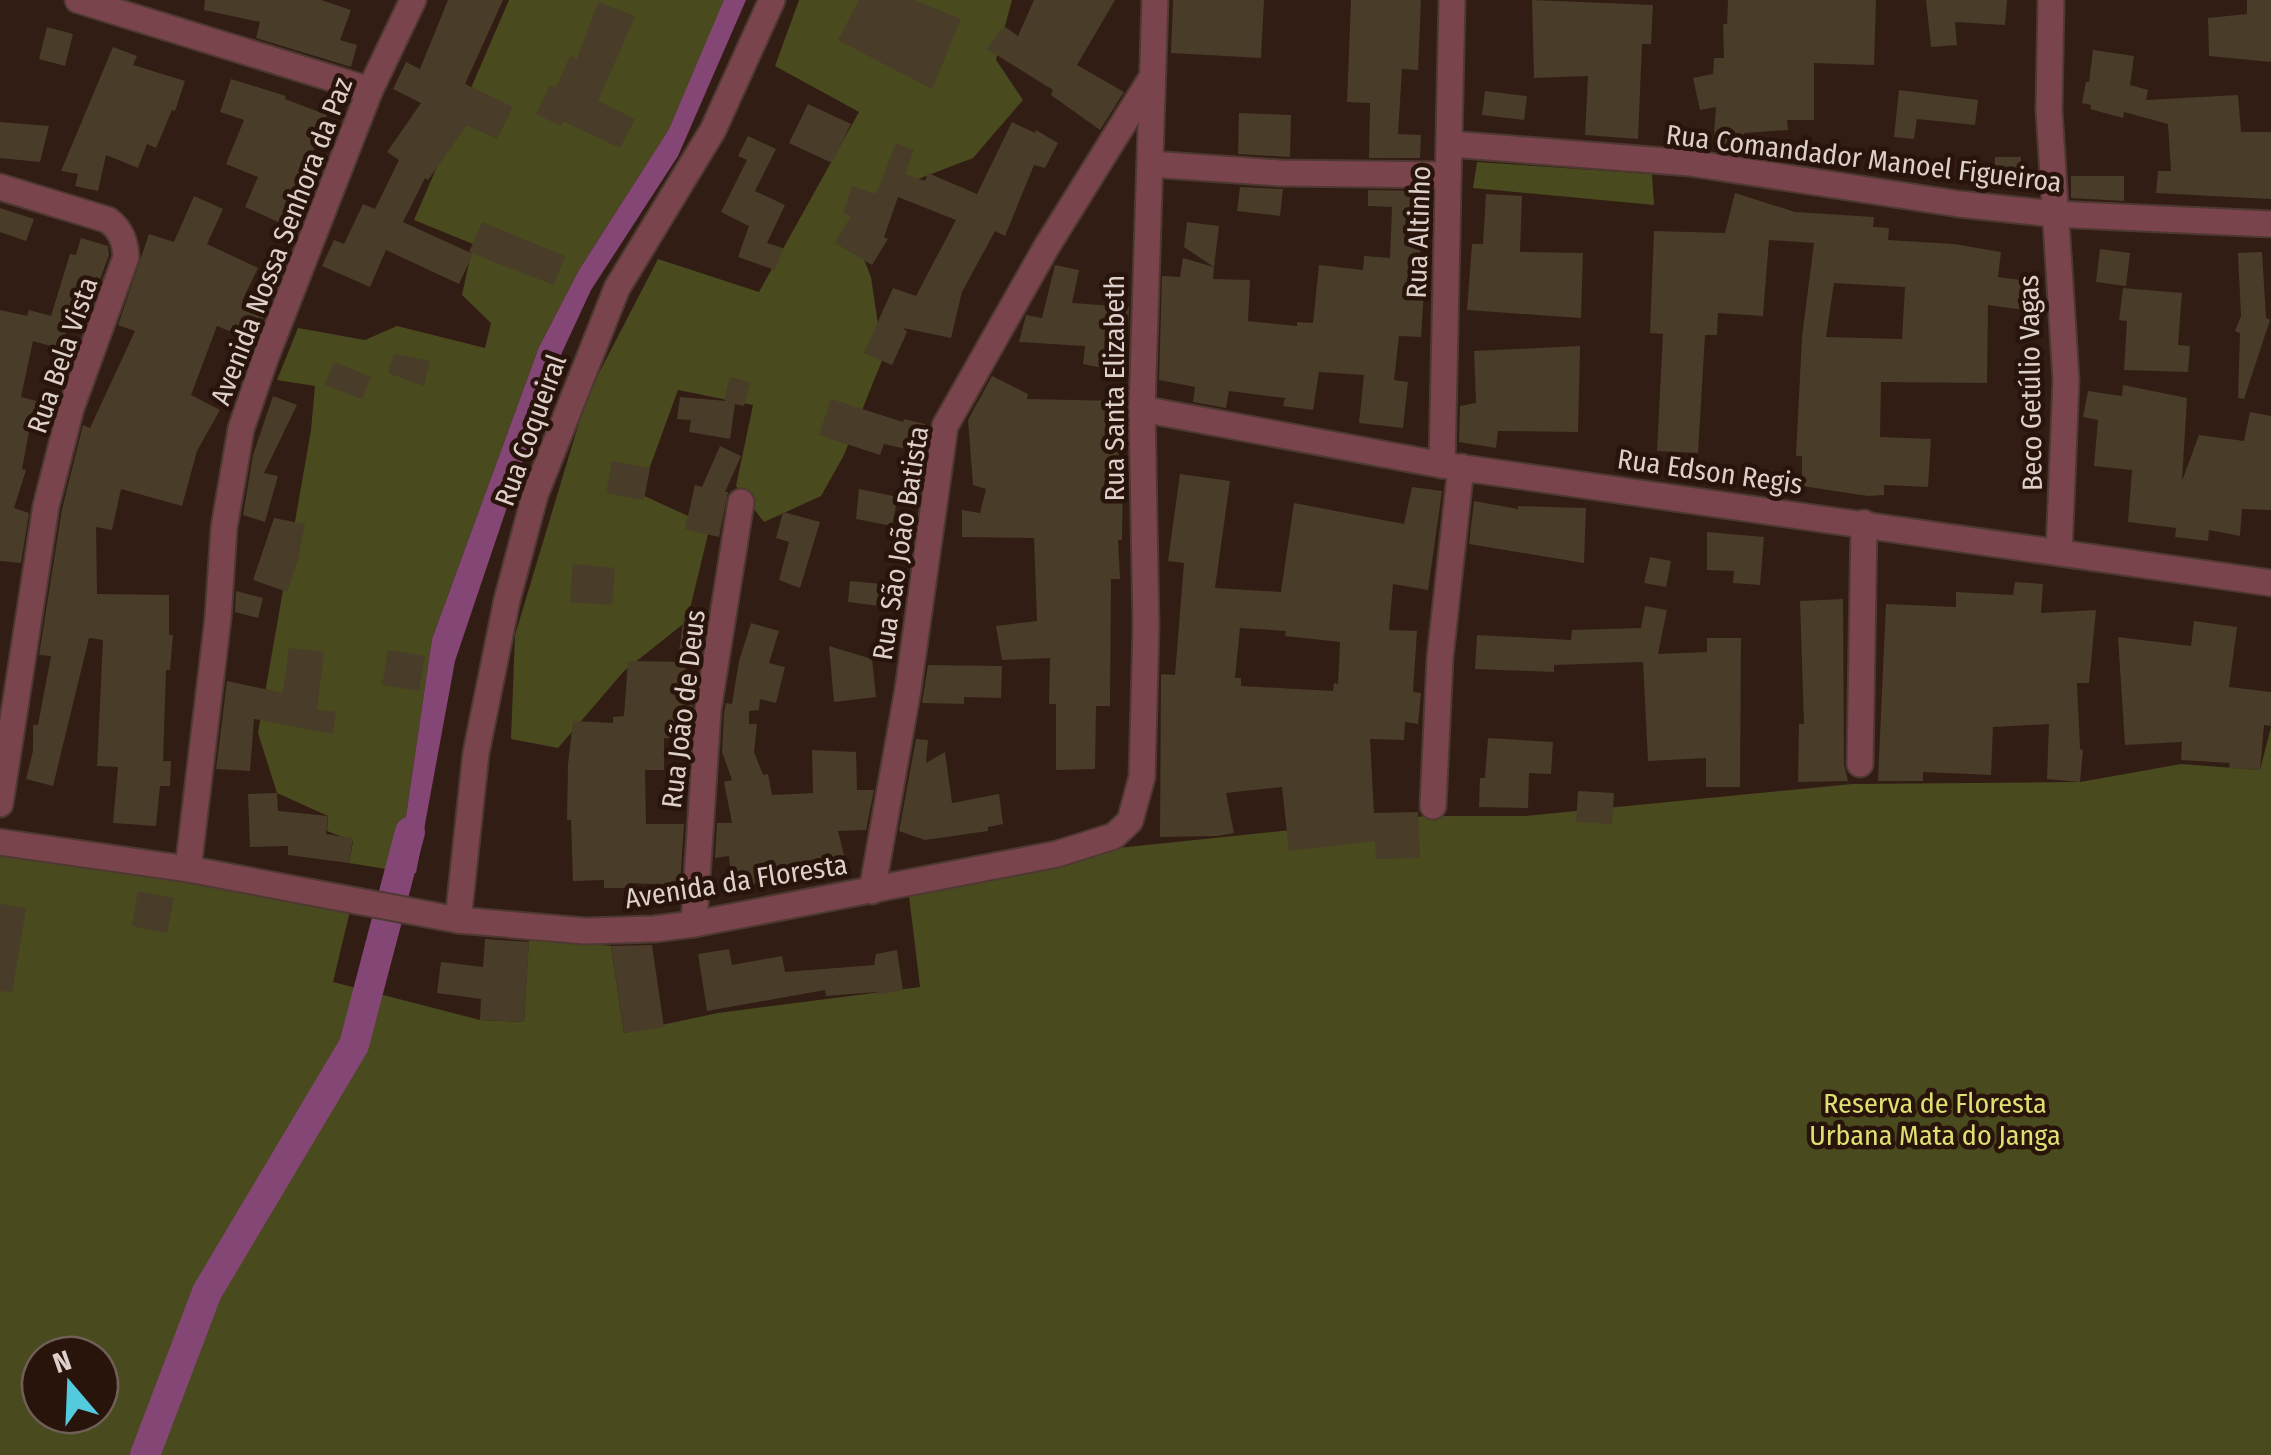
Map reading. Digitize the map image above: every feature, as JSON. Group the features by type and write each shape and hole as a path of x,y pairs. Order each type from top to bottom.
{"street":[{"path":"78,0 370,90"},
{"name":"Avenida Nossa Senhora da Paz","path":"188,869 218,618 224,528 242,429 264,358 370,90 412,0"},
{"name":"Rua Coqueiral","path":"449,918 506,600 535,494 618,288 713,130 772,0"},
{"name":"Rua Santa Elizabeth","path":"1142,777 1146,626 1142,409 1155,0"},
{"name":"Rua Altinho","path":"1433,806 1451,466 1448,175 1452,0"},
{"name":"Beco Getúlio Vagas","path":"2051,0 2049,110 2066,380 2059,552"},
{"name":"Rua São João Batista","path":"872,891 908,689 945,426 1047,246 1153,76"},
{"name":"Rua Comandador Manoel Figueiroa","path":"1450,144 1690,164 2054,214 2271,224"},
{"path":"1150,164 1280,173 1448,175"},
{"name":"Rua Bela Vista","path":"0,187 108,220 117,227 125,243 126,257 71,408 46,506 0,804"},
{"name":"Rua Edson Regis","path":"1142,409 1451,466 2271,583"},
{"name":"Rua João de Deus","path":"694,924 708,710 742,502"},
{"path":"1860,764 1864,523"},
{"name":"Avenida da Floresta","path":"0,842 188,869 449,918 585,931 654,929 1057,854 1114,836 1130,821 1142,777"}],"green space":[{"path":"509,0 725,0 669,129 579,270 539,347 432,639 398,871 349,863 353,841 327,831 328,816 277,793 258,733 311,430 315,386 277,380 298,328 365,340 397,326 485,348 491,323 462,295 473,244 414,220"},
{"path":"799,0 1012,0 996,60 1023,100 973,158 879,194 851,227 871,277 883,358 844,455 821,496 764,522 736,486 753,405 678,390 640,494 710,526 687,621 624,671 558,748 511,739 515,635 587,396 658,259 759,292 859,112 775,66"},
{"path":"1477,162 1652,174 1654,205 1473,188"},
{"name":"Reserva de Floresta Urbana Mata do Janga","path":"2271,727 2271,1455 0,1455 0,851 214,884 350,911 333,982 480,1020 524,1022 529,938 611,946 624,1033 718,1013 920,987 909,896 1108,849 1425,816 1525,816 1852,784 2080,782 2181,764 2260,770"}],"shaded area":[{"path":"724,0 746,0 678,156 591,290 552,374 455,661 416,873 398,871 432,639 539,347 579,270 669,129"}],"building":[{"path":"205,0 321,0 351,10 340,40 357,45 351,67 256,38 260,22 204,10"},
{"path":"448,0 503,0 465,84 513,107 497,139 467,125 428,180 425,178 403,222 473,254 459,284 386,250 370,287 322,266 334,240 344,244 363,204 375,209 399,160 387,152 421,103 393,89 406,62 420,69"},
{"path":"859,0 914,0 961,19 932,89 838,40"},
{"path":"1034,0 1115,0 1077,65 1124,92 1100,130 1051,95 1053,90 987,49 1004,26 1018,36"},
{"path":"1173,0 1264,0 1261,58 1171,53"},
{"path":"1351,0 1421,0 1418,70 1402,69 1398,134 1421,135 1420,158 1369,158 1370,103 1347,102"},
{"path":"1532,0 1653,5 1651,44 1642,44 1638,139 1585,135 1588,76 1534,78"},
{"path":"1728,0 1876,0 1874,65 1814,63 1814,120 1787,120 1788,130 1744,133 1742,148 1713,146 1716,107 1700,110 1693,78 1713,74 1714,58 1724,58 1723,24 1727,24"},
{"path":"1926,0 2007,0 2005,25 1955,22 1957,45 1931,47"},
{"path":"2247,0 2271,0 2271,62 2209,56 2208,18 2247,14"},
{"path":"598,2 635,16 598,101 635,119 620,148 563,121 561,126 536,114 550,85 556,88 570,56 577,59"},
{"path":"47,27 73,34 65,66 39,59"},
{"path":"113,47 137,56 133,65 185,81 156,148 147,144 138,168 106,155 98,191 75,186 78,174 61,171"},
{"path":"2093,50 2134,56 2130,85 2148,90 2146,100 2238,95 2241,132 2271,132 2271,199 2156,193 2158,171 2171,171 2168,124 2124,112 2123,118 2082,103"},
{"path":"231,79 286,96 285,99 327,115 296,197 303,200 291,228 245,207 258,177 226,164 244,120 220,112"},
{"path":"1899,90 1978,100 1975,125 1917,119 1914,139 1894,137"},
{"path":"1485,91 1527,96 1524,120 1482,115"},
{"path":"808,104 851,124 832,163 789,143"},
{"path":"1239,113 1291,115 1290,157 1238,154"},
{"path":"0,122 49,126 40,162 0,158"},
{"path":"1012,122 1058,143 1045,168 1034,165 1005,236 995,231 962,292 951,338 903,328 907,332 892,365 864,353 893,288 916,296 956,220 898,197 884,237 888,239 872,265 835,243 851,216 843,213 852,186 876,194 896,143 914,150 905,174 925,181 928,173 977,194"},
{"path":"748,136 776,149 755,191 785,205 767,243 783,248 775,270 738,257 749,226 721,212 747,160 738,156"},
{"path":"1995,157 2021,157 2020,188 1994,187"},
{"path":"2071,176 2124,176 2124,201 2071,198"},
{"path":"1240,187 1283,189 1280,216 1237,211"},
{"path":"1368,190 1422,191 1420,259 1426,260 1421,337 1399,336 1394,380 1408,382 1403,428 1359,423 1364,375 1319,372 1313,410 1283,406 1285,398 1229,391 1226,408 1193,402 1195,387 1159,380 1162,276 1180,277 1183,258 1214,267 1213,279 1250,280 1248,321 1297,326 1297,322 1313,323 1319,265 1363,270 1364,256 1390,258 1392,207 1368,206"},
{"path":"1735,193 1795,212 1874,217 1873,227 1889,228 1888,240 2001,252 1998,277 2028,281 2024,310 1988,305 1987,383 1881,382 1880,437 1931,439 1928,487 1884,485 1884,495 1868,496 1802,486 1802,456 1796,456 1802,337 1814,243 1769,240 1763,316 1718,313 1717,335 1705,335 1698,453 1657,451 1663,334 1650,333 1654,231 1725,233","holes":["1834,283 1905,287 1902,339 1826,337"]},
{"path":"1486,194 1522,196 1520,252 1583,253 1581,318 1467,310 1472,244 1483,244"},
{"path":"194,196 223,209 207,244 258,268 242,301 266,311 254,341 217,326 191,395 220,410 197,451 182,506 121,489 112,530 96,527 97,594 169,595 169,635 173,635 170,670 166,670 163,761 171,761 170,786 160,786 156,826 113,823 118,767 97,766 103,640 89,638 53,786 26,779 33,751 33,725 38,725 51,656 39,655 62,509 83,425 90,428 135,331 118,325 149,234 174,242"},
{"path":"0,208 34,219 26,241 0,232"},
{"path":"482,222 565,256 554,285 469,252"},
{"path":"1187,222 1219,226 1214,267 1184,247"},
{"path":"81,238 108,246 109,255 83,326 69,322 61,349 33,341 21,397 48,404 40,429 30,426 22,469 26,470 14,508 29,513 21,563 0,561 0,310 27,316 29,310 51,316 70,254 76,255"},
{"path":"2100,249 2130,253 2126,286 2096,282"},
{"path":"2262,252 2266,318 2270,320 2244,399 2238,398 2240,333 2235,331 2241,316 2238,253"},
{"path":"1055,265 1079,270 1072,303 1129,307 1127,373 1083,364 1085,346 1019,342 1026,315 1042,318"},
{"path":"2123,288 2182,293 2178,345 2190,346 2188,372 2124,370 2127,321 2119,320"},
{"path":"1580,346 1578,432 1498,431 1496,448 1459,442 1460,406 1476,403 1474,351"},
{"path":"394,354 430,361 424,386 388,373"},
{"path":"334,362 371,377 362,399 325,385"},
{"path":"992,376 1028,394 1027,399 1121,401 1120,579 1111,579 1110,706 1096,706 1095,769 1056,770 1056,704 1049,704 1050,658 1002,660 996,626 1037,621 1034,538 962,537 962,510 980,513 986,489 973,485 968,420"},
{"path":"730,377 750,382 744,406 735,404 730,439 689,432 691,420 677,419 680,397 727,401 724,400"},
{"path":"2123,385 2187,398 2182,481 2199,435 2244,441 2250,412 2271,416 2271,510 2242,509 2240,536 2209,530 2208,541 2175,537 2176,528 2128,522 2132,470 2094,466 2098,420 2083,417 2088,391 2122,396"},
{"path":"273,396 297,405 264,473 278,476 265,522 243,515 253,455"},
{"path":"831,399 903,422 904,419 929,425 923,453 884,444 880,455 819,435"},
{"path":"720,446 741,456 725,492 719,537 685,529 695,485 702,487"},
{"path":"612,461 650,468 644,500 606,493"},
{"path":"1180,474 1230,481 1215,588 1281,592 1294,503 1404,524 1412,487 1442,491 1428,590 1393,584 1389,630 1417,631 1413,692 1421,693 1418,724 1405,722 1404,740 1370,739 1374,813 1418,812 1420,858 1376,859 1375,841 1289,851 1282,787 1226,793 1234,833 1160,837 1161,674 1175,675 1184,563 1168,561","holes":["1240,628 1286,631 1285,636 1340,642 1338,684 1334,683 1333,691 1241,686 1241,678 1235,678"]},
{"path":"859,489 898,497 892,526 856,519"},
{"path":"1474,501 1518,509 1586,508 1584,563 1469,544"},
{"path":"783,512 820,522 800,588 779,580 789,542 776,538"},
{"path":"274,518 305,524 287,592 253,580"},
{"path":"1707,532 1764,537 1760,585 1733,583 1734,571 1707,570"},
{"path":"1650,557 1671,561 1666,587 1644,583"},
{"path":"573,564 615,568 612,605 570,602"},
{"path":"850,581 882,584 879,606 848,602"},
{"path":"2015,582 2043,584 2041,613 2096,610 2089,683 2077,683 2083,750 2080,782 2047,779 2049,724 1993,727 1991,775 1923,772 1923,781 1878,781 1886,604 1956,607 1956,592 2013,595"},
{"path":"236,591 263,598 258,618 235,612"},
{"path":"1843,599 1844,764 1848,781 1798,782 1799,724 1804,724 1800,601"},
{"path":"1645,606 1667,610 1658,654 1707,652 1707,638 1741,638 1740,787 1706,787 1706,758 1648,761 1643,662 1554,665 1554,672 1475,669 1477,635 1571,640 1572,630 1641,628"},
{"path":"684,615 706,618 700,655 679,652"},
{"path":"2194,621 2237,627 2229,687 2271,692 2271,726 2264,725 2260,770 2229,768 2230,763 2181,760 2182,742 2125,745 2118,637 2191,646"},
{"path":"751,623 779,631 769,663 785,667 776,703 760,699 759,710 749,711 749,724 757,724 754,752 763,775 768,774 772,795 813,793 812,750 856,752 857,790 874,790 866,830 838,831 846,863 821,869 819,858 770,869 771,880 732,888 729,856 715,858 717,823 732,823 724,782 732,780 722,752 724,712 726,703 732,704 739,661"},
{"path":"829,646 872,659 876,697 834,702"},
{"path":"289,648 324,652 317,710 336,712 333,734 254,719 250,771 216,769 227,681 283,693"},
{"path":"388,650 425,656 419,691 382,685"},
{"path":"628,661 687,662 680,698 693,700 690,738 664,738 664,770 645,770 646,824 684,824 680,885 628,883 628,888 604,888 604,880 573,881 571,820 567,820 573,721 613,723 613,717 624,716"},
{"path":"928,665 1002,666 1001,698 964,697 964,704 922,703"},
{"path":"1488,738 1553,742 1551,774 1529,773 1528,808 1479,807"},
{"path":"916,739 928,740 926,763 945,752 952,803 999,794 1003,824 988,827 988,831 925,840 899,831"},
{"path":"1578,791 1614,793 1612,824 1576,822"},
{"path":"277,793 278,811 328,816 326,834 353,838 349,863 288,855 288,846 250,847 248,794"},
{"path":"138,891 174,898 167,933 132,926"},
{"path":"0,904 26,908 12,992 0,991"},
{"path":"485,939 529,942 524,1022 480,1020 481,999 437,993 441,962 483,967"},
{"path":"652,945 664,1027 624,1033 611,946"},
{"path":"729,949 732,965 782,956 785,972 874,965 876,954 897,950 903,990 878,995 877,992 826,996 825,990 707,1011 698,954"}],"waterway":[{"path":"145,1455 207,1292 354,1045 410,832"}]}
